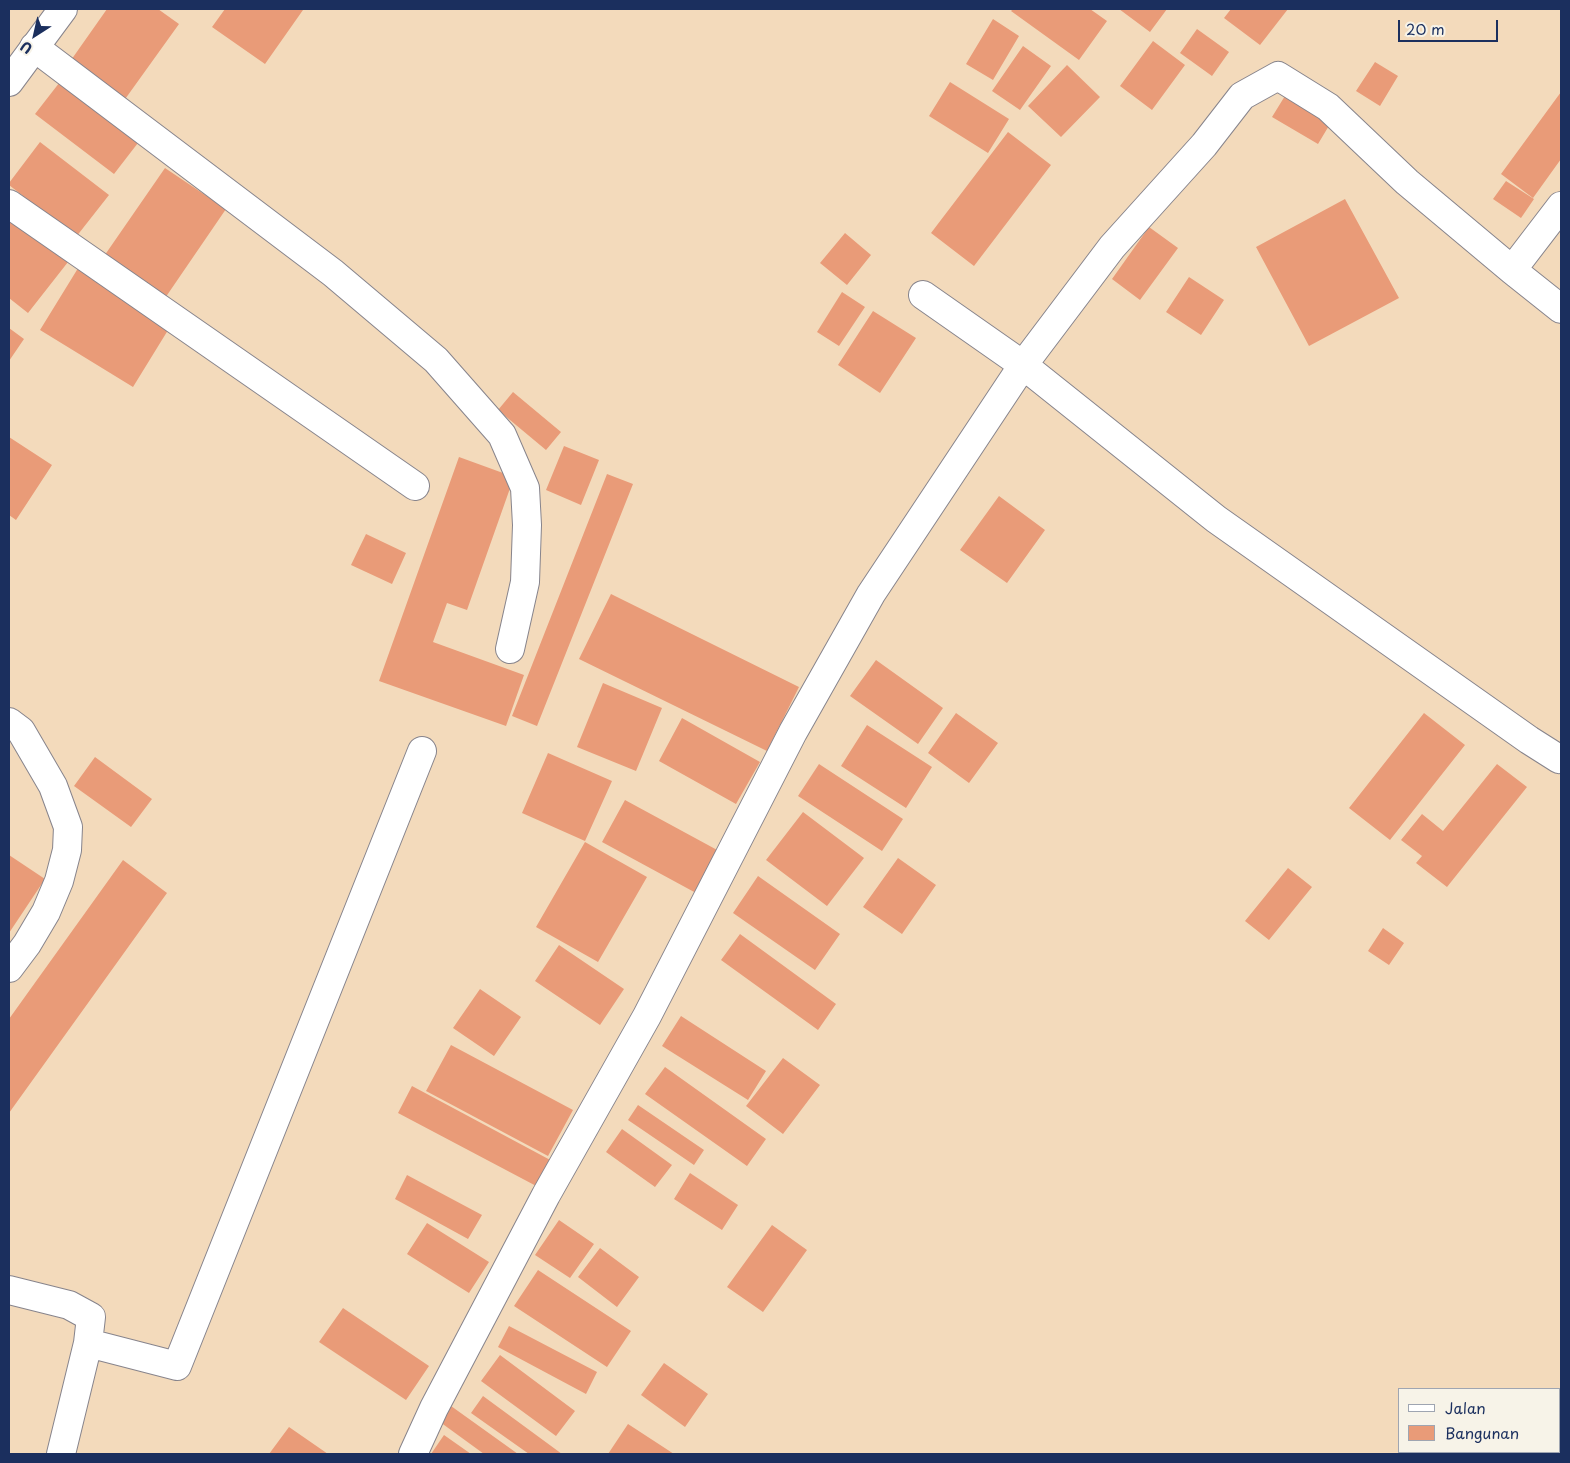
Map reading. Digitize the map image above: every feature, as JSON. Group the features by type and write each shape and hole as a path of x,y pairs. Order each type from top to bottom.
{"street":[{"path":"9,82 63,9"},
{"path":"34,47 333,273 436,360 502,435 525,488 527,525 525,582 510,649"},
{"path":"413,1454 434,1408 546,1195 647,1016 792,732 871,594 1023,365 1112,248 1204,145 1242,96 1278,76 1328,107 1407,182 1512,270 1561,308"},
{"path":"9,204 415,486"},
{"path":"1512,270 1561,206"},
{"path":"923,295 1023,365 1216,519 1529,740 1561,758"},
{"path":"9,722 21,731 53,786 68,827 67,850 59,881 46,912 27,944 9,968"},
{"path":"88,1343 177,1366 422,751"},
{"path":"9,1290 69,1305 91,1317 88,1343 61,1454"}],"building":[{"path":"107,9 158,9 179,24 123,102 69,63"},
{"path":"225,9 303,10 265,64 212,27"},
{"path":"1013,9 1090,9 1107,21 1079,60 1011,11"},
{"path":"1119,9 1167,9 1150,32"},
{"path":"1231,9 1288,9 1260,45 1224,18"},
{"path":"993,19 1019,36 993,80 966,64"},
{"path":"1197,29 1229,52 1212,76 1180,53"},
{"path":"1153,41 1185,65 1152,110 1120,86"},
{"path":"1023,46 1051,66 1020,110 992,91"},
{"path":"1375,62 1398,76 1380,106 1356,91"},
{"path":"1067,65 1100,97 1061,137 1028,106"},
{"path":"63,78 141,139 114,174 35,114"},
{"path":"950,82 1009,119 988,153 929,116"},
{"path":"1288,91 1333,119 1318,144 1272,117"},
{"path":"1561,92 1561,159 1533,198 1501,174"},
{"path":"1008,132 1051,165 974,266 931,233"},
{"path":"40,142 109,195 76,237 9,185"},
{"path":"165,168 226,209 161,304 100,262"},
{"path":"1506,181 1534,199 1521,218 1493,199"},
{"path":"1345,199 1399,298 1309,346 1256,247"},
{"path":"9,215 68,262 28,313 9,298"},
{"path":"1149,227 1178,248 1140,300 1112,279"},
{"path":"845,233 871,255 847,285 820,263"},
{"path":"80,265 173,322 133,387 40,330"},
{"path":"1189,277 1224,300 1201,335 1166,312"},
{"path":"842,292 865,307 839,346 817,332"},
{"path":"873,311 916,338 880,393 838,365"},
{"path":"9,328 24,339 9,361"},
{"path":"513,392 561,432 546,450 498,410"},
{"path":"9,437 52,465 16,520 9,515"},
{"path":"564,446 599,460 581,505 546,490"},
{"path":"459,457 514,477 467,610 447,603 433,642 524,675 506,726 379,681"},
{"path":"607,474 633,484 537,726 512,716"},
{"path":"999,496 1045,530 1007,583 960,550"},
{"path":"366,534 406,553 392,584 351,565"},
{"path":"611,594 799,687 767,751 579,659"},
{"path":"876,660 943,708 918,744 850,696"},
{"path":"603,683 662,708 636,771 577,747"},
{"path":"956,713 998,743 969,783 928,753"},
{"path":"1424,713 1465,745 1390,840 1349,808"},
{"path":"682,718 760,762 736,804 659,761"},
{"path":"867,725 932,767 906,808 841,766"},
{"path":"548,753 612,781 585,841 522,813"},
{"path":"95,757 152,799 131,827 74,786"},
{"path":"819,764 903,819 882,851 798,796"},
{"path":"1497,764 1527,787 1447,887 1416,863 1422,856 1401,840 1422,814 1443,831"},
{"path":"625,800 719,851 696,893 602,842"},
{"path":"803,812 864,858 827,906 766,860"},
{"path":"585,842 647,877 598,962 536,927"},
{"path":"9,855 45,879 9,933"},
{"path":"898,858 936,885 902,934 863,907"},
{"path":"123,860 167,893 9,1113 9,1019"},
{"path":"1288,868 1312,887 1269,940 1245,921"},
{"path":"758,876 840,934 815,970 733,913"},
{"path":"1383,928 1404,943 1389,965 1368,951"},
{"path":"740,934 836,1004 818,1030 721,960"},
{"path":"559,945 624,989 600,1025 535,981"},
{"path":"480,989 521,1017 494,1056 453,1028"},
{"path":"681,1016 766,1071 748,1100 662,1046"},
{"path":"451,1045 573,1110 548,1156 426,1091"},
{"path":"783,1058 820,1085 783,1134 746,1106"},
{"path":"665,1067 766,1139 747,1166 645,1094"},
{"path":"412,1086 554,1162 540,1188 398,1113"},
{"path":"638,1105 704,1150 694,1165 628,1120"},
{"path":"622,1129 672,1165 655,1187 606,1152"},
{"path":"690,1173 738,1205 722,1230 674,1199"},
{"path":"407,1175 482,1215 468,1239 395,1199"},
{"path":"559,1220 594,1244 570,1278 535,1255"},
{"path":"427,1223 489,1262 469,1293 407,1254"},
{"path":"772,1225 807,1250 763,1312 727,1287"},
{"path":"600,1248 639,1277 617,1307 578,1277"},
{"path":"538,1270 631,1331 607,1367 514,1306"},
{"path":"343,1308 429,1366 406,1400 319,1342"},
{"path":"509,1326 597,1372 586,1394 498,1347"},
{"path":"500,1355 575,1411 556,1436 481,1381"},
{"path":"664,1363 708,1394 685,1427 641,1395"},
{"path":"483,1396 562,1454 529,1454 471,1413"},
{"path":"451,1406 518,1454 484,1454 440,1422"},
{"path":"628,1424 674,1454 608,1454"},
{"path":"289,1427 328,1454 269,1454"},
{"path":"444,1435 471,1454 431,1454"}]}
